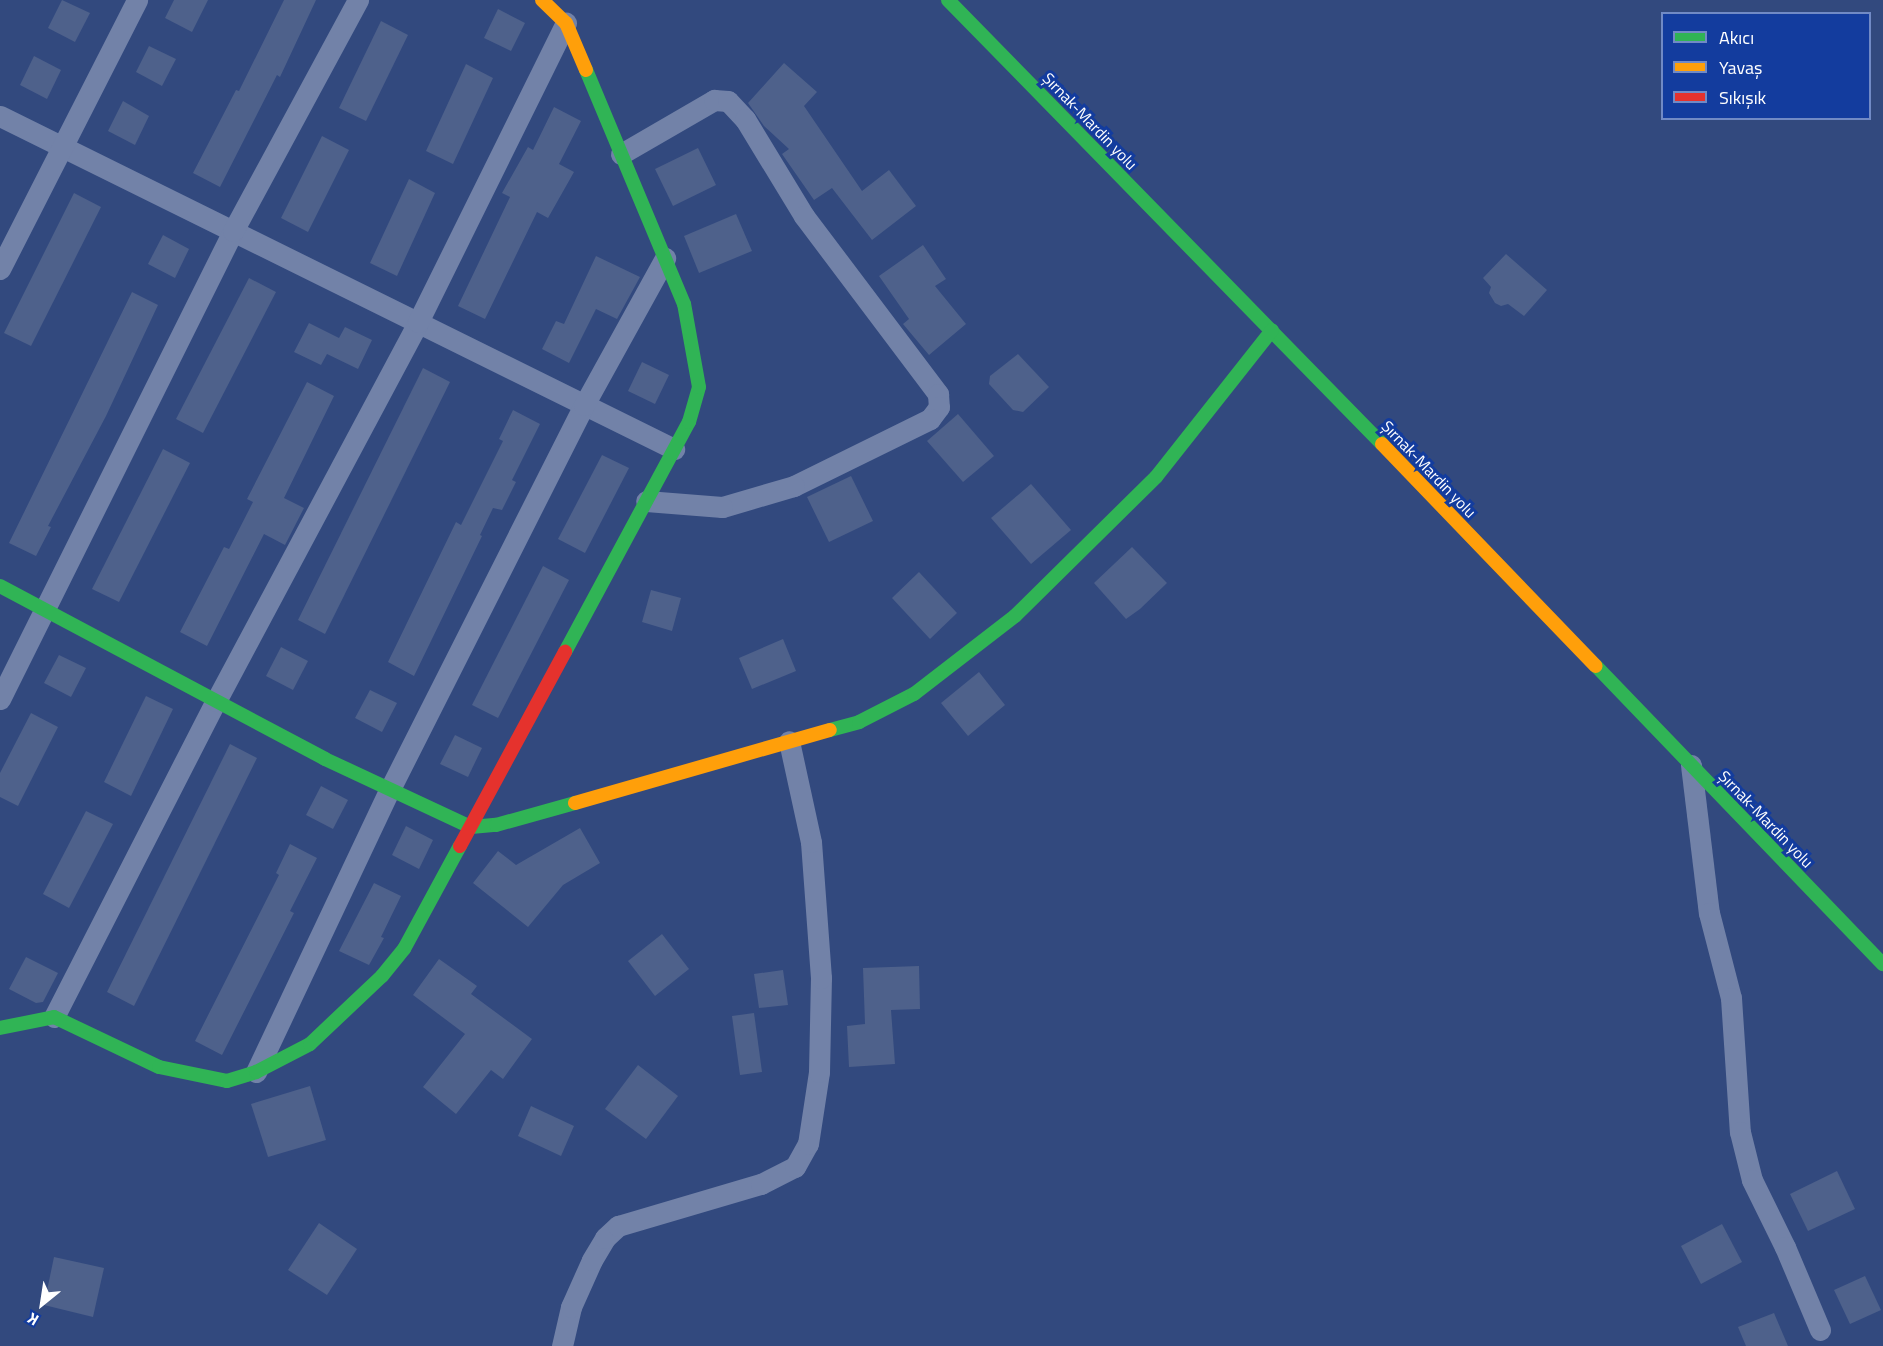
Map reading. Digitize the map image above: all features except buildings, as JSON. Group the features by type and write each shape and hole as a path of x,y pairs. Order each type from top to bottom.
{"street":[{"path":"0,268 137,0"},
{"path":"0,699 233,231 358,0"},
{"path":"0,1028 54,1017 159,1067 227,1081 256,1072 310,1044 382,976 404,949 689,422 699,387 684,304 566,23 542,0"},
{"name":"Şırnak-Mardin yolu","path":"948,0 1272,330 1883,964"},
{"path":"54,1017 216,701 418,322 566,23"},
{"path":"621,154 714,100 728,101 745,119 804,216 938,394 939,407 930,419 794,486 722,507 646,501"},
{"path":"0,116 674,449"},
{"path":"256,1072 390,789 584,405 665,258"},
{"path":"0,586 325,759 471,827 496,825 859,722 914,694 1016,616 1155,477 1272,330"},
{"path":"562,1346 571,1307 592,1260 604,1239 618,1226 761,1184 795,1167 808,1144 819,1072 821,978 811,842 789,741"},
{"path":"1691,765 1709,913 1731,998 1740,1132 1752,1180 1785,1247 1820,1330"}],"traffic: fast":[{"path":"948,0 1382,444"},
{"path":"565,652 689,422 699,387 684,304 586,70"},
{"path":"830,730 859,722 914,694 1015,616 1156,477 1272,330"},
{"path":"0,586 325,759 471,827 496,825 575,803"},
{"path":"1596,666 1883,964"},
{"path":"0,1028 54,1017 159,1067 227,1081 256,1072 310,1044 382,976 404,949 460,846"}],"traffic: slow":[{"path":"542,0 566,23 586,70"},
{"path":"1382,444 1596,666"},
{"path":"575,803 830,730"}],"traffic: jam":[{"path":"460,846 565,652"}]}
